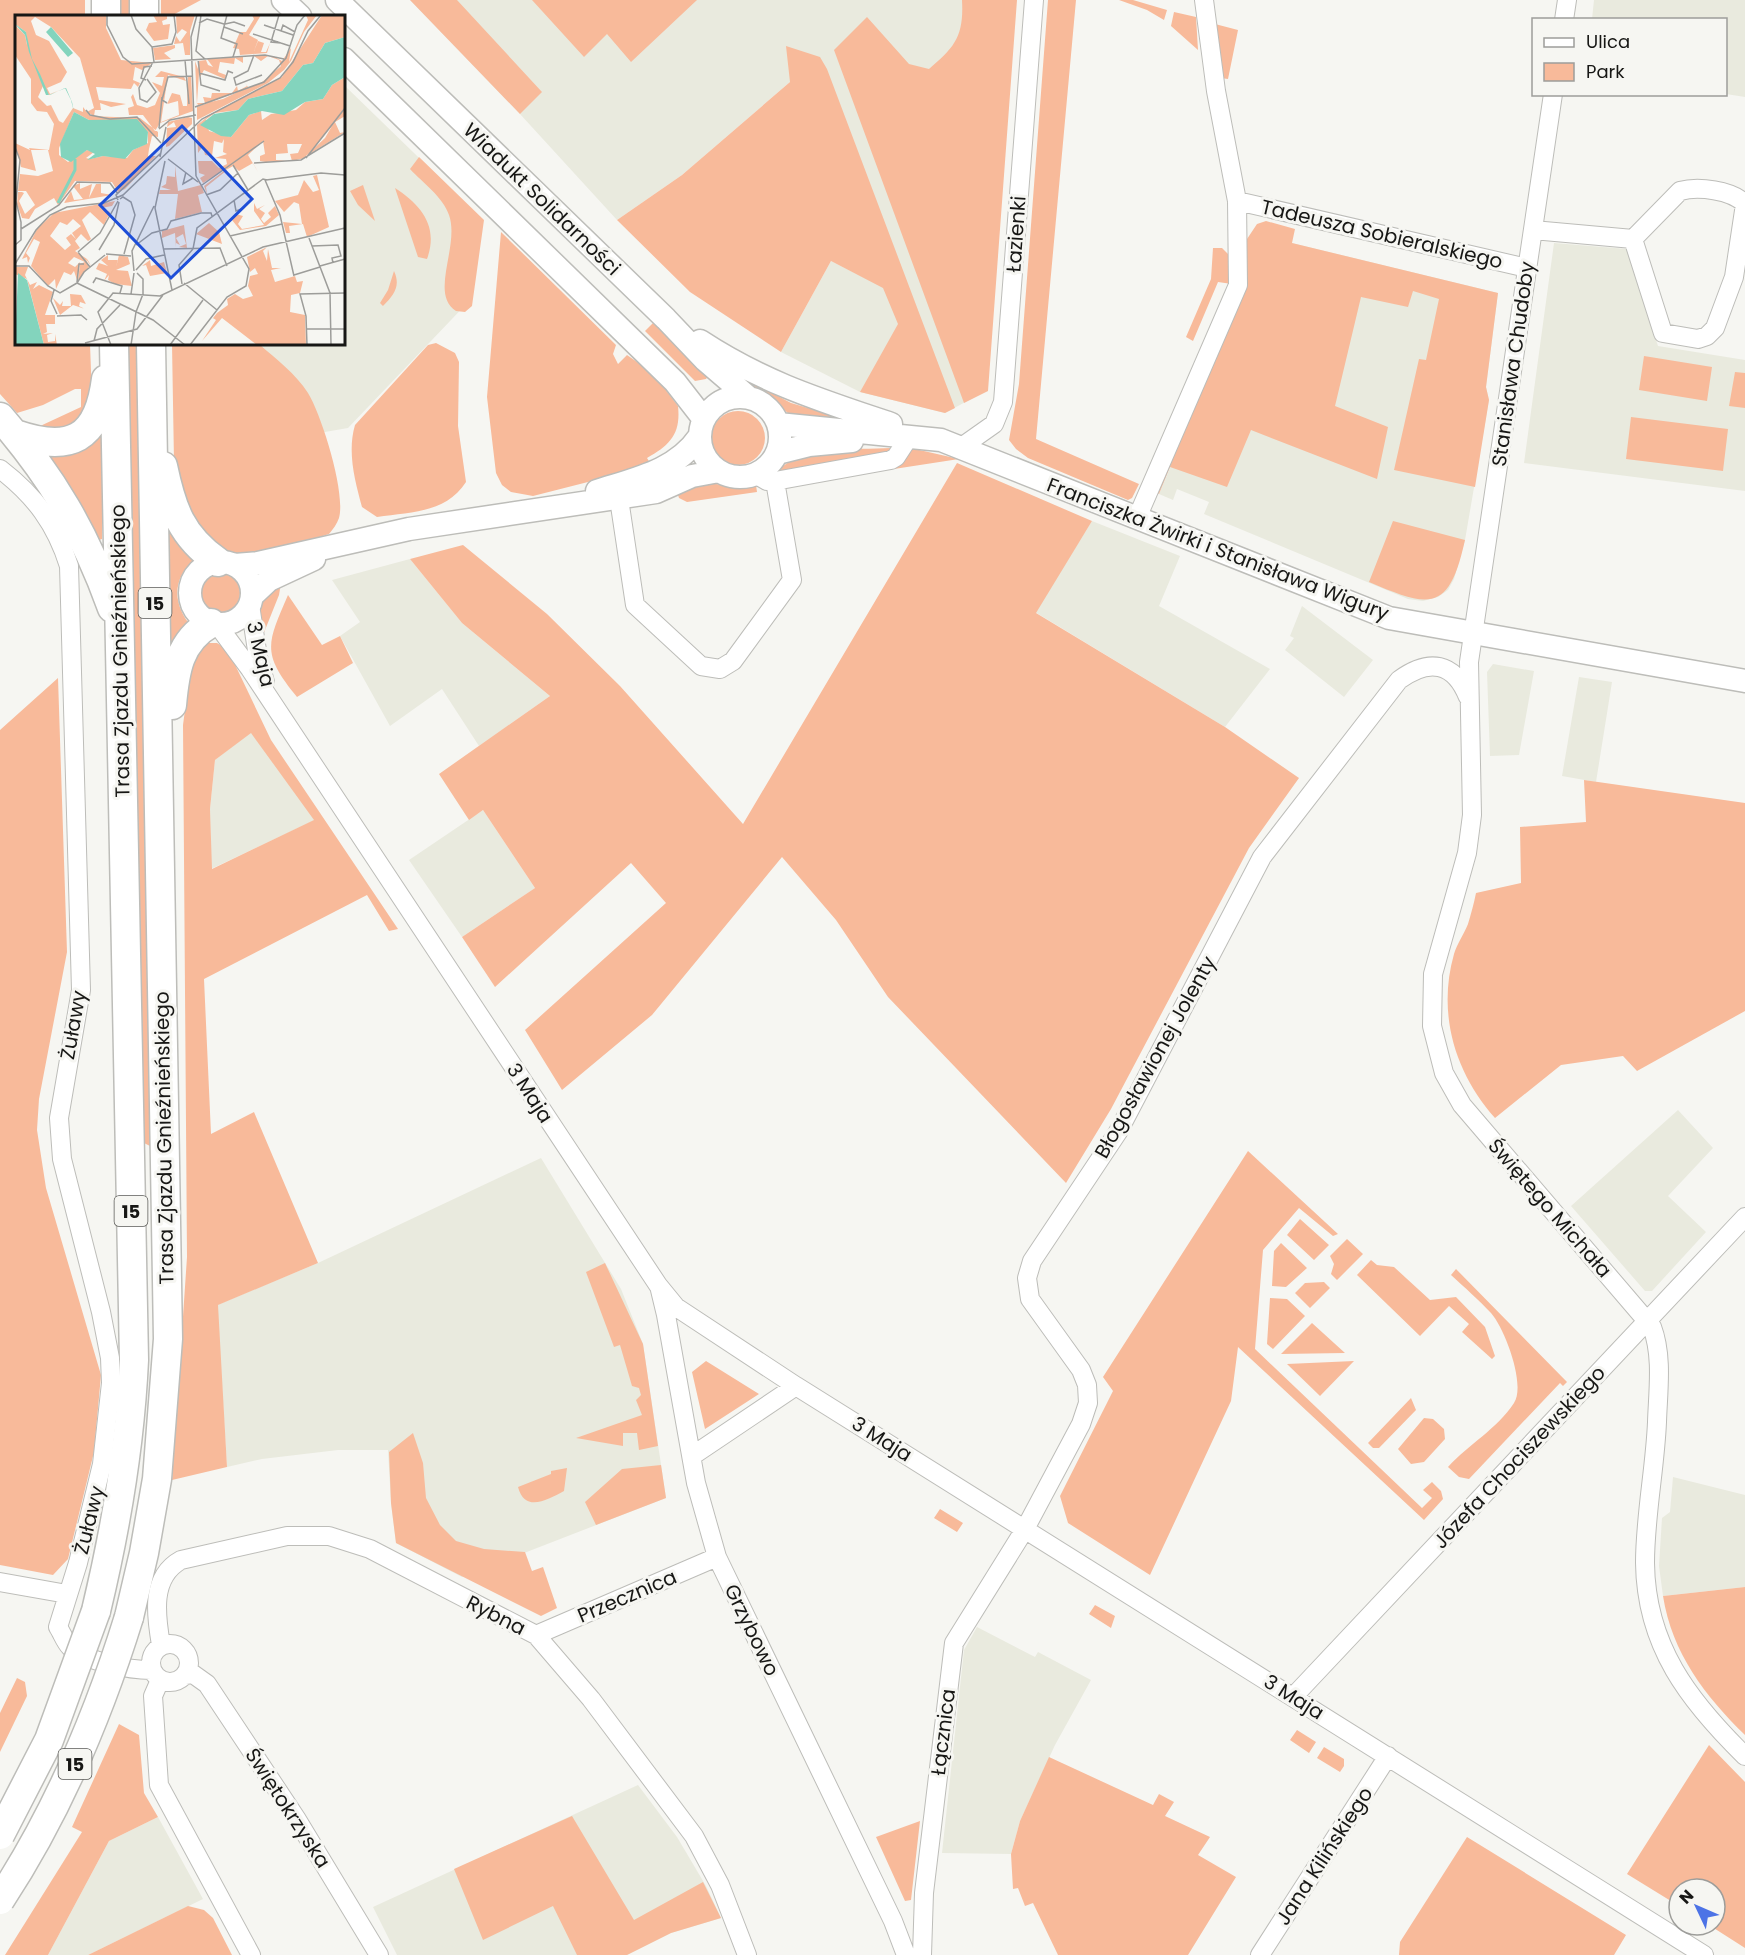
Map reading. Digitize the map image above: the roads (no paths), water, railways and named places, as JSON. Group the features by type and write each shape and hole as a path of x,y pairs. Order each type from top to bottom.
{"main road":[{"path":"7,426 39,442 57,444 70,441 82,434 94,420 105,389 112,345"},
{"name":"Trasa Zjazdu Gnieźnieńskiego","path":"0,1835 49,1740 96,1611 114,1538 123,1479 134,1360 120,630 112,345"},
{"name":"Trasa Zjazdu Gnieźnieńskiego","path":"0,1900 38,1838 79,1756 96,1715 129,1617 144,1553 157,1479 168,1339 151,345"},
{"path":"151,383 163,468 178,519 198,548 226,563"},
{"path":"7,426 73,515 90,549 120,630"},
{"path":"159,824 175,669 191,639 214,623"}],"street":[{"path":"283,0 299,15"},
{"name":"Wiadukt Solidarności","path":"337,0 666,319 705,360 748,397"},
{"name":"Łazienki","path":"950,444 994,424 1004,402 1034,0"},
{"name":"Tadeusza Sobieralskiego","path":"1137,518 1238,285 1237,201 1216,91 1204,0"},
{"path":"1564,18 1567,0"},
{"name":"Wiadukt Solidarności","path":"345,60 675,382 701,427"},
{"name":"Stanisława Chudoby","path":"1473,633 1553,96"},
{"path":"1687,189 1731,194 1745,204 1734,277 1715,328 1707,336 1698,339 1663,333 1633,239 1680,191 1687,189"},
{"name":"Tadeusza Sobieralskiego","path":"1237,201 1527,268"},
{"path":"1533,230 1633,239"},
{"path":"666,319 732,361 796,393 950,444"},
{"path":"559,506 669,465 686,453 701,427 722,400 748,397 770,409 778,424 780,444 768,466 765,477 792,580 733,661 720,669 701,666 635,605 620,499"},
{"name":"Franciszka Żwirki i Stanisława Wigury","path":"778,424 902,436 950,444 1389,618 1745,681"},
{"path":"701,427 702,453 718,471"},
{"path":"342,545 269,580 236,620 214,623 203,618 191,603 191,585 201,569 226,563 258,563 298,552 342,545 409,529 620,499 656,492 692,476 718,471 736,477 765,477 891,460 896,457 902,436"},
{"name":"Franciszka Żwirki i Stanisława Wigury","path":"777,453 809,445 902,436"},
{"name":"Żuławy","path":"0,469 29,494 60,536 69,566 81,990 59,1118 63,1159 110,1358 111,1383 102,1464 78,1563 67,1594"},
{"path":"226,563 250,581 251,600"},
{"name":"3 Maja","path":"251,600 258,657 273,704"},
{"name":"3 Maja","path":"214,623 273,704 658,1286 676,1306 796,1386 1704,1955"},
{"name":"Świętego Michała","path":"1473,633 1469,662 1472,815 1467,854 1433,974 1432,1026 1444,1073 1462,1105 1647,1320 1656,1335 1659,1372 1645,1563 1652,1615 1662,1651 1682,1686 1714,1726 1745,1756"},
{"name":"Błogosławionej Jolenty","path":"1025,1528 1081,1424 1088,1403 1087,1386 1081,1370 1030,1299 1027,1278 1032,1261 1118,1132 1262,857 1304,801 1399,680 1412,670 1431,665 1445,669 1463,685 1469,699"},
{"name":"Józefa Chociszewskiego","path":"1293,1697 1745,1217"},
{"name":"Grzybowo","path":"658,1286 666,1315 696,1483 717,1557 893,1921 906,1955"},
{"path":"692,1456 796,1386"},
{"name":"Łącznica","path":"922,1955 924,1893 954,1643 1025,1528"},
{"name":"Rybna","path":"161,1645 158,1623 158,1588 174,1564 181,1560 287,1536 329,1536 370,1549 536,1635 591,1699 694,1836 720,1885 747,1955"},
{"name":"Przecznica","path":"536,1635 717,1557"},
{"path":"0,1582 67,1594 58,1627 70,1647 95,1659 156,1675 173,1682 185,1676 189,1659 183,1649 173,1644 161,1645 151,1656 156,1675 153,1696 159,1785 251,1955"},
{"name":"Świętokrzyska","path":"185,1676 193,1674 207,1684 296,1818 380,1955"},
{"name":"Jana Kilińskiego","path":"1260,1955 1388,1756"}]}
